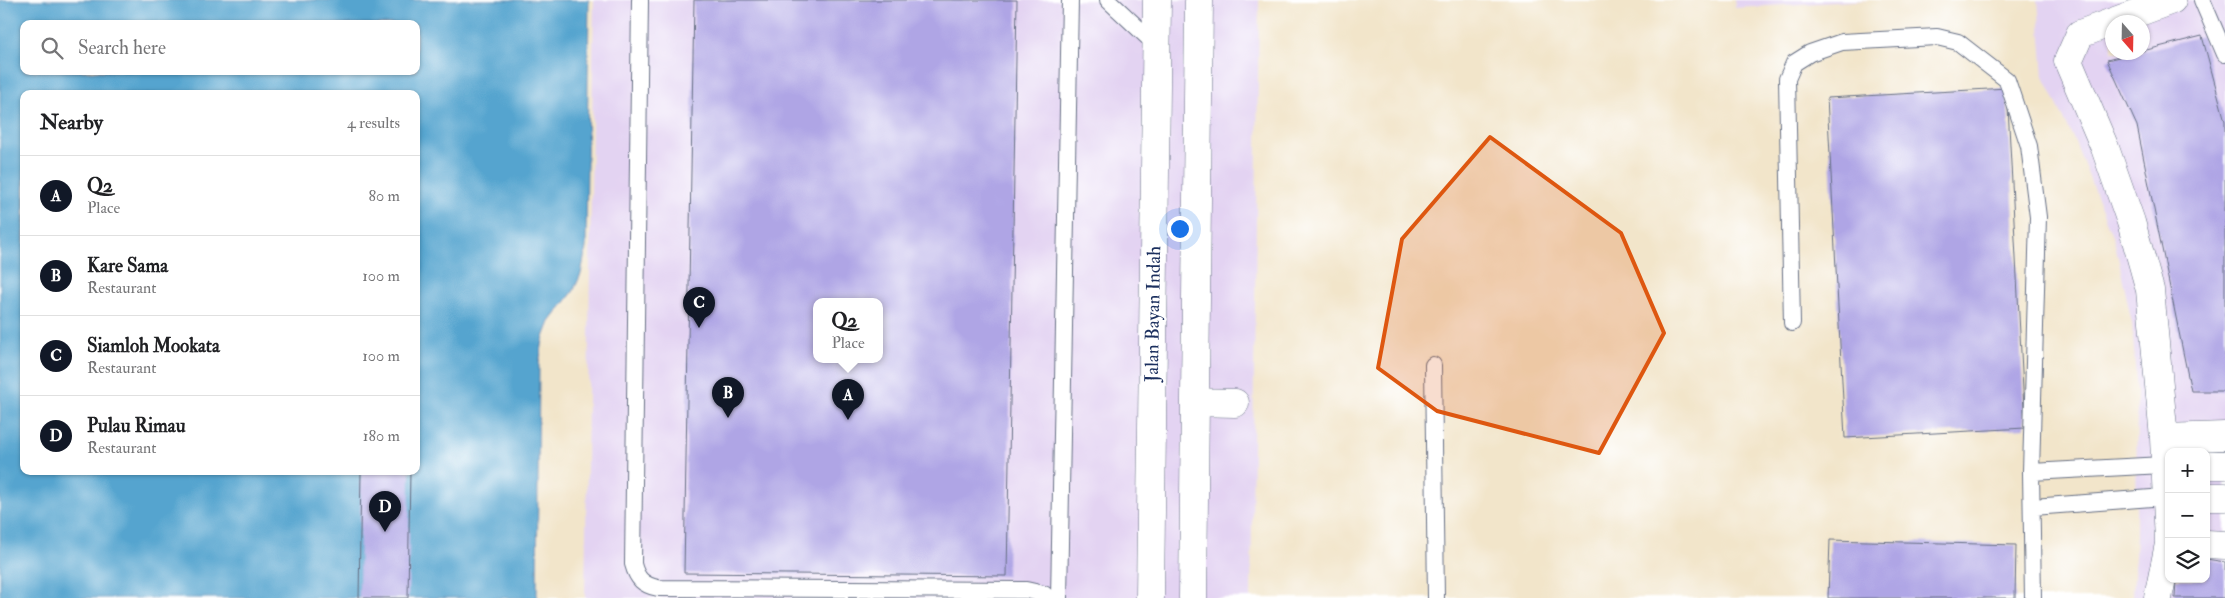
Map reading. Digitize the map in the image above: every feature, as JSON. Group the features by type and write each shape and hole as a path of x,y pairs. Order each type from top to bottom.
{"street":[{"name":"Jalan Bayan Indah","path":"1150,598 1157,0"},
{"path":"1193,598 1199,0"},
{"path":"2165,451 2150,290 2131,222 2105,148 2068,60 2080,34 2172,0"},
{"path":"1195,402 1235,403"},
{"path":"2164,438 2225,436"},
{"path":"2210,465 2225,465"},
{"path":"2210,497 2225,497"},
{"path":"2210,544 2225,544"},
{"path":"2158,598 2165,563"}],"lane":[{"path":"640,0 633,564 640,580 647,586 658,588 783,581 942,582 1026,590 1044,594 1048,598"},
{"path":"1059,598 1070,0"},
{"path":"1108,0 1156,46"},
{"path":"2202,0 2225,54"},
{"path":"1792,323 1787,79 1794,63 1810,53 1842,42 1936,37 1958,42 2007,80 2029,146 2038,217 2031,472 2033,598"},
{"path":"1433,366 1436,598"},
{"path":"2031,472 2165,464"},
{"path":"2033,507 2165,497"}],"highlighted area":[{"path":"1490,137 1621,233 1664,333 1599,453 1437,411 1378,368 1402,239"}],"shaded area":[{"path":"594,0 1259,0 1251,598 585,598"},
{"path":"1734,0 1870,0 1735,8"},
{"path":"2038,0 2225,0 2225,598 2133,598 2136,535 2137,393 2132,323 2115,243 2075,142 2044,77"}],"water":[{"path":"0,0 589,0 586,248 581,274 573,292 550,322 543,340 539,364 537,598 0,598"}],"building":[{"path":"694,0 1017,0 1007,576 684,573"},
{"path":"2202,36 2225,121 2225,391 2191,391 2137,126 2107,60 2150,60 2150,49"},
{"path":"2007,88 2025,428 1845,438 1827,98"},
{"path":"361,475 410,475 408,598 359,598"},
{"path":"1830,540 2016,545 2015,598 1828,598"},
{"path":"2210,560 2225,562 2225,598 2175,598 2176,583 2210,583"}],"place":[{"name":"Siamloh Mookata","path":"699,328"},
{"name":"Kare Sama","path":"728,418"},
{"name":"Q2","path":"848,420"},
{"name":"Pulau Rimau","path":"385,532"}]}
